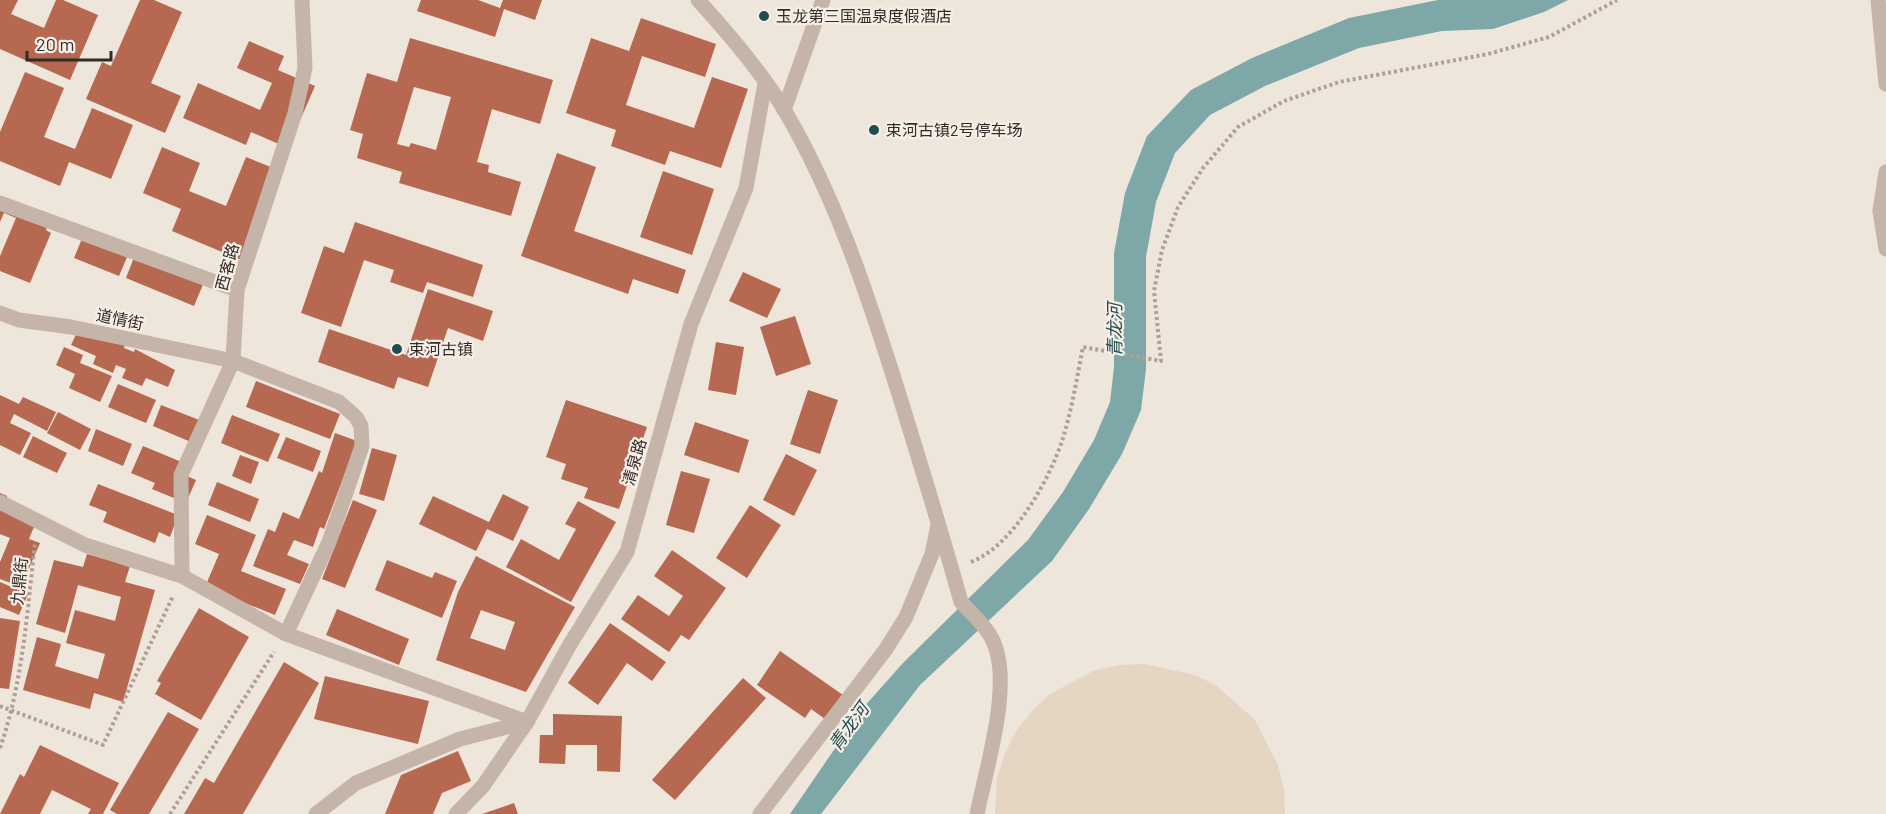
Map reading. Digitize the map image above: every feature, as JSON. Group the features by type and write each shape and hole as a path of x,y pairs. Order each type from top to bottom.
{"street":[{"name":"西客路","path":"182,576 181,475 233,361 237,290 295,113 305,68 302,0"},
{"path":"698,0 784,110 843,230 866,290 939,522 961,602 991,638 1000,666 1002,689 977,814"},
{"path":"784,110 823,0"},
{"path":"1878,0 1886,84"},
{"name":"清泉路","path":"456,814 483,786 527,722 569,646 627,552 691,324 746,188 765,83"},
{"path":"1886,172 1880,211 1886,249"},
{"path":"0,203 237,290"},
{"name":"道情街","path":"0,313 19,320 71,327 233,361 339,402 349,408 361,426 362,446 329,542 286,634"},
{"path":"0,502 85,545 182,576 286,634 527,722"},
{"path":"760,814 886,649 906,617 928,564 939,522"},
{"path":"316,814 356,783 460,739 527,722"}],"path":[{"path":"952,569 983,557 1003,541 1027,510 1046,477 1063,438 1083,347 1161,361 1154,291 1162,250 1178,207 1203,168 1238,127 1284,101 1339,82 1488,54 1549,37 1617,0"},
{"name":"九鼎街","path":"0,748 13,711 37,521"},
{"path":"0,706 103,745 182,576"},
{"path":"170,814 286,634"}],"shaded area":[{"path":"1145,664 1195,675 1217,686 1255,720 1278,765 1284,790 1285,814 995,814 997,778 1005,753 1016,731 1032,711 1050,694 1095,670 1120,665"}],"water":[{"name":"青龙河","path":"1438,0 1568,0 1544,12 1493,29 1442,31 1359,48 1265,86 1210,115 1175,153 1156,202 1146,257 1146,369 1141,410 1122,454 1089,509 1052,561 920,685 821,814 790,814 862,709 903,663 1028,540 1063,492 1094,440 1110,402 1114,367 1114,253 1125,193 1147,136 1191,90 1252,58 1349,18"}],"building":[{"path":"0,0 18,0 11,14 44,28 56,0 63,0 98,15 70,80 0,49"},
{"path":"140,0 154,0 182,12 151,83 181,96 165,133 86,99 102,62 111,66"},
{"path":"421,0 478,0 500,8 503,0 542,0 535,20 504,9 495,37 417,11"},
{"path":"641,18 716,44 705,77 642,56 626,105 694,128 712,77 748,89 721,168 670,151 665,165 611,146 616,130 566,113 591,38 629,51"},
{"path":"410,38 553,80 540,124 492,109 477,162 489,165 488,172 521,182 511,216 399,183 402,172 357,158 363,134 350,130 367,73 397,82","holes":["414,87 451,97 436,150 411,143 409,147 397,144"]},
{"path":"249,41 284,56 278,70 315,86 288,148 251,132 246,145 183,118 198,83 260,110 272,83 237,68"},
{"path":"25,72 64,88 44,137 75,149 92,108 133,125 111,179 69,162 60,186 0,161 0,132"},
{"path":"162,147 200,163 189,191 226,206 246,157 278,170 246,262 172,231 181,209 143,193"},
{"path":"557,153 596,167 574,231 686,270 678,294 633,279 628,294 521,256"},
{"path":"663,171 714,189 692,255 640,237"},
{"path":"0,196 51,217 46,230 51,233 30,283 0,271 0,256 16,218 4,213 0,222"},
{"path":"355,222 483,265 473,297 427,282 423,293 390,282 394,270 364,260 341,327 301,313 324,246 344,253"},
{"path":"86,229 131,248 119,276 74,258"},
{"path":"138,247 207,275 194,306 126,278"},
{"path":"743,272 781,289 767,318 729,301"},
{"path":"428,289 493,311 483,341 448,328 428,387 398,377 394,389 318,362 329,329 406,355"},
{"path":"795,316 811,364 776,376 760,327"},
{"path":"79,328 125,344 124,348 134,352 135,349 175,370 168,387 146,378 142,386 122,378 126,369 116,365 113,373 93,364 96,356 71,345"},
{"path":"716,342 744,347 736,395 708,390"},
{"path":"64,347 83,355 80,363 112,376 100,402 69,388 75,374 56,365"},
{"path":"256,381 340,414 330,439 246,407"},
{"path":"118,384 156,400 146,423 108,407"},
{"path":"808,390 838,400 820,454 790,444"},
{"path":"0,395 19,404 23,397 56,412 47,431 14,414 10,423 31,433 20,455 0,445"},
{"path":"566,400 647,427 619,509 584,498 588,488 561,479 566,464 546,457"},
{"path":"161,405 207,423 198,445 153,426"},
{"path":"58,412 91,429 80,450 47,433"},
{"path":"232,415 280,434 268,462 221,443"},
{"path":"695,422 749,440 739,473 684,455"},
{"path":"96,429 132,444 123,466 88,451"},
{"path":"335,433 357,441 324,529 320,527 313,547 294,540 287,555 309,564 300,584 253,566 268,529 275,532 283,512 299,519 319,471 322,473"},
{"path":"33,436 67,453 57,473 23,457"},
{"path":"286,437 321,451 313,472 277,458"},
{"path":"143,446 184,463 180,473 196,480 186,503 152,489 155,483 131,473"},
{"path":"372,448 397,455 384,501 359,494"},
{"path":"786,454 817,470 794,516 763,500"},
{"path":"240,455 259,462 251,484 232,476"},
{"path":"681,471 710,479 694,533 666,525"},
{"path":"217,482 259,499 250,522 208,505"},
{"path":"98,484 178,515 170,537 159,532 155,543 103,522 107,512 89,505"},
{"path":"0,493 7,496 2,509 36,522 29,539 40,543 21,587 0,579 0,562 10,538 0,534"},
{"path":"503,494 529,507 513,541 487,529 476,551 419,524 433,496 489,522"},
{"path":"353,500 377,510 345,588 322,579"},
{"path":"578,501 616,522 571,602 506,567 521,539 559,560 576,529 565,524"},
{"path":"750,505 781,525 747,578 716,558"},
{"path":"207,515 256,535 241,571 286,589 275,615 205,587 219,554 195,544"},
{"path":"672,550 726,588 689,640 681,635 669,652 621,619 638,595 669,616 683,596 654,576"},
{"path":"87,554 130,566 125,582 155,590 123,702 94,693 90,709 23,690 37,637 61,644 55,666 98,679 105,654 66,643 75,610 115,621 121,597 78,585 65,633 36,624 54,560 83,567"},
{"path":"476,556 575,607 526,692 436,660 458,592","holes":["481,610 515,622 505,650 470,638"]},
{"path":"387,560 432,578 435,572 457,581 442,618 375,590"},
{"path":"0,582 28,594 19,615 0,607"},
{"path":"199,608 249,637 201,720 155,694 161,683 157,681"},
{"path":"337,609 409,639 399,665 326,635"},
{"path":"0,618 20,621 9,689 0,688"},
{"path":"610,623 666,662 652,681 627,663 598,705 568,683"},
{"path":"780,651 853,702 835,726 811,709 805,718 757,685"},
{"path":"284,662 319,683 243,814 184,814 205,778 214,783"},
{"path":"325,676 429,701 418,744 314,719"},
{"path":"743,678 766,698 675,800 652,780"},
{"path":"168,712 199,729 149,814 117,814 110,810"},
{"path":"553,714 622,716 620,772 597,771 597,745 566,745 565,764 539,763 540,735 553,735"},
{"path":"40,745 119,783 103,814 88,814 91,809 52,790 40,814 0,814 20,774 24,777"},
{"path":"458,751 471,781 442,793 433,814 385,814 401,775"},
{"path":"514,803 518,814 482,814"}],"place":[{"name":"玉龙第三国温泉度假酒店","path":"764,16"},
{"name":"束河古镇2号停车场","path":"874,130"},
{"name":"束河古镇","path":"397,349"}]}
